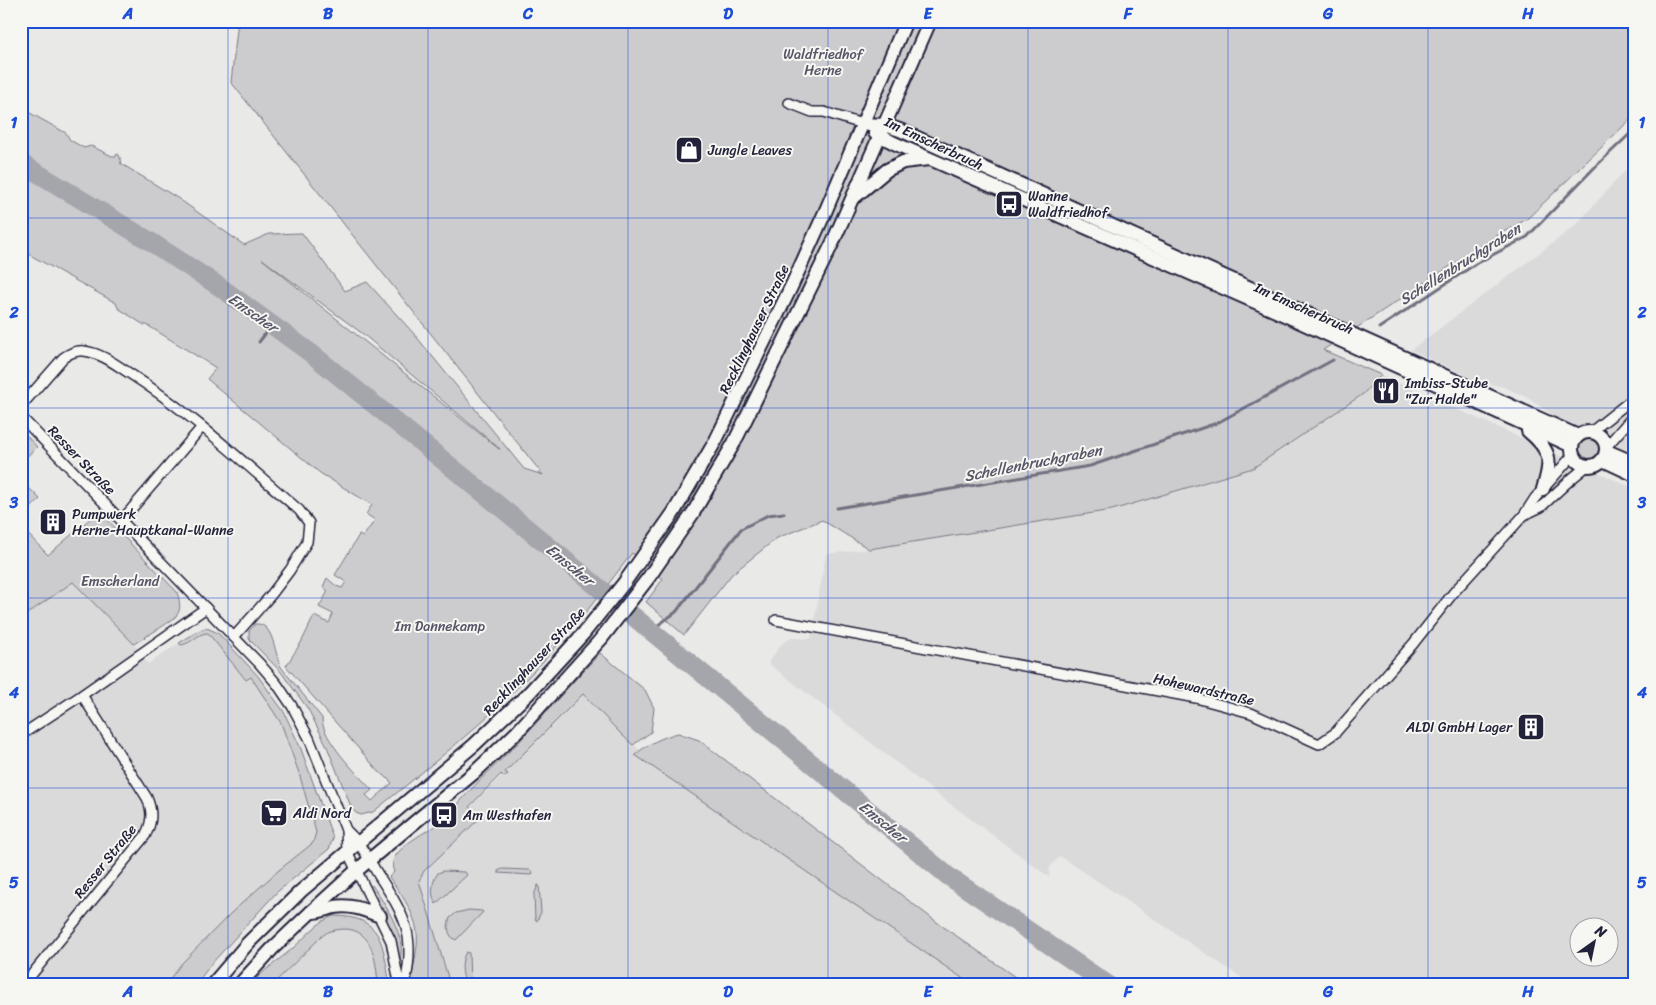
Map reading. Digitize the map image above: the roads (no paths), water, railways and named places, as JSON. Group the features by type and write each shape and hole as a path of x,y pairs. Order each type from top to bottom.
{"main road":[{"name":"Recklinghauser Straße","path":"213,984 271,919 321,873 474,745 558,662 624,583 674,512 716,440 792,285 906,21"},
{"path":"240,984 272,949 356,871 496,752 554,692 610,628 637,593 693,513 734,443 852,199 930,21"},
{"name":"Im Emscherbruch","path":"862,124 883,131 929,159 1260,304 1574,446"},
{"name":"Im Emscherbruch","path":"883,131 900,130 1574,446"},
{"path":"852,199 887,170 903,162 929,159"},
{"path":"1517,421 1541,442 1548,456 1548,471 1543,489"},
{"path":"1574,446 1584,432 1591,432 1601,436 1606,452 1635,475"},
{"name":"Im Emscherbruch","path":"1574,446 1576,460 1587,466"},
{"path":"1606,452 1635,463"},
{"path":"1587,466 1596,465 1606,452"},
{"path":"311,912 322,912 338,907 354,907 380,916"}],"street":[{"path":"789,103 812,112 824,112 862,124"},
{"path":"21,406 63,358 77,351 94,353 161,393 299,510 308,523 307,542 290,570 271,595 234,637"},
{"path":"1591,432 1635,397"},
{"path":"1606,452 1635,414"},
{"name":"Resser Straße","path":"21,417 122,520 277,684 296,713 309,738 346,830 347,851"},
{"path":"122,520 202,427"},
{"name":"Hohewardstraße","path":"776,620 1196,698 1251,713 1319,744 1335,733 1413,644 1454,592 1524,515 1574,446"},
{"name":"Hohewardstraße","path":"1524,515 1542,507 1587,466"},
{"path":"21,735 82,695 206,608"},
{"name":"Resser Straße","path":"24,984 145,836 152,818 147,798 82,695"},
{"path":"346,830 359,842 406,921 409,946 405,984"},
{"path":"347,851 392,941 398,977 401,984"}],"waterway":[{"name":"Schellenbruchgraben","path":"1379,328 1477,263 1527,237 1635,129"},
{"name":"Emscher","path":"21,163 151,242 220,287 312,354 948,876 1107,984"},
{"path":"259,342 272,325"},
{"name":"Schellenbruchgraben","path":"837,508 1090,466 1217,423 1333,360"},
{"name":"Schellenbruchgraben","path":"650,631 676,612 741,529 768,515 784,513"}],"place":[{"name":"Jungle Leaves","path":"689,150"},
{"name":"Wanne Waldfriedhof","path":"1009,204"},
{"name":"Imbiss-Stube \"Zur Halde\"","path":"1386,391"},
{"name":"Pumpwerk Herne-Hauptkanal-Wanne","path":"53,522"},
{"name":"ALDI GmbH Lager","path":"1531,727"},
{"name":"Aldi Nord","path":"274,813"},
{"name":"Am Westhafen","path":"444,815"}],"park label":[{"name":"Waldfriedhof Herne","path":"823,62"},
{"name":"Emscherland","path":"120,581"},
{"name":"Im Dannekamp","path":"440,626"}]}
